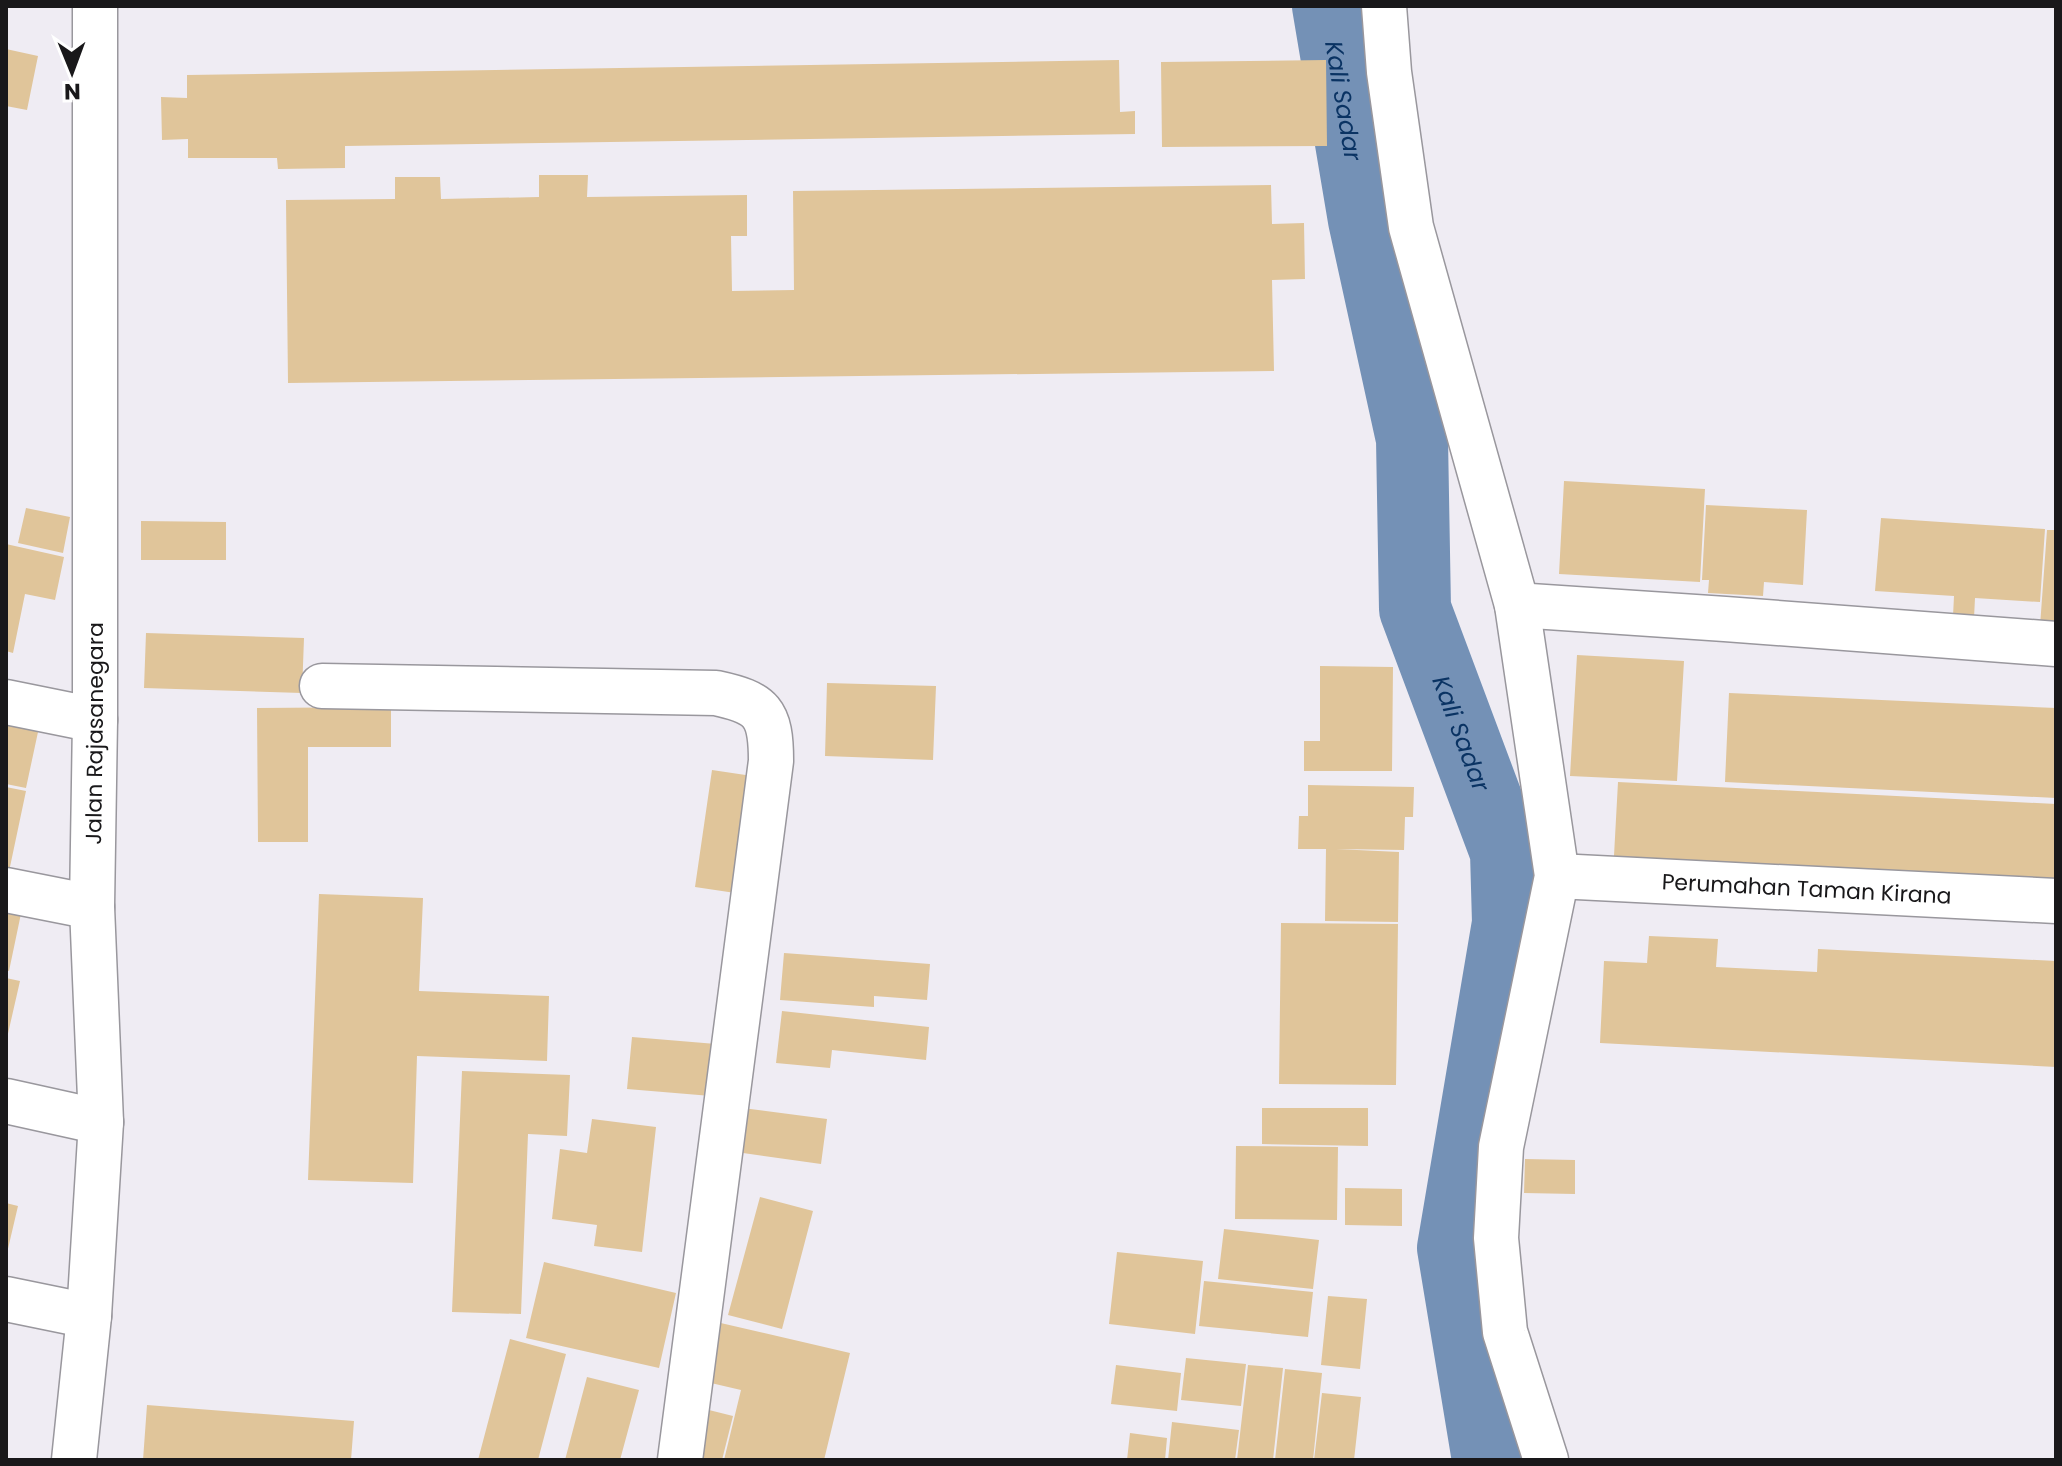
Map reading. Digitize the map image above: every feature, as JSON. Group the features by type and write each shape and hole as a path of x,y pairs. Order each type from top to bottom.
{"street":[{"name":"Jalan Rajasanegara","path":"74,1460 89,1316 101,1122 92,907 95,6"},
{"path":"1384,6 1389,72 1411,227 1517,605 1557,876 1501,1147 1496,1238 1505,1332 1546,1460"},
{"path":"1517,605 2056,644"},
{"path":"322,686 716,693 744,700 763,714 771,736 771,761 680,1460"},
{"path":"6,702 95,720"},
{"name":"Perumahan Taman Kirana","path":"1557,876 2056,901"},
{"path":"6,890 92,907"},
{"path":"6,1101 101,1122"},
{"path":"6,1299 89,1316"}],"building":[{"path":"6,49 38,56 27,110 6,106"},
{"path":"1119,60 1120,112 1135,111 1135,134 345,146 345,168 278,169 277,158 188,158 188,139 162,140 161,97 187,98 187,75"},
{"path":"1326,60 1327,146 1162,147 1161,62"},
{"path":"539,175 588,175 587,197 747,195 747,236 731,236 732,291 794,290 793,191 1271,185 1272,224 1304,223 1305,279 1272,280 1274,371 288,383 286,200 395,199 395,177 440,177 441,199 539,197"},
{"path":"1564,481 1705,489 1700,582 1559,574"},
{"path":"1706,505 1807,510 1803,585 1764,582 1763,596 1708,593 1709,580 1702,580"},
{"path":"26,508 70,517 63,553 18,543"},
{"path":"1881,518 2045,529 2040,602 1975,598 1974,618 1953,616 1954,596 1875,591"},
{"path":"141,521 226,522 226,560 141,560"},
{"path":"2047,530 2056,530 2056,627 2040,626"},
{"path":"6,544 64,557 55,600 25,594 13,653 6,651"},
{"path":"146,633 304,638 302,693 144,688"},
{"path":"1577,655 1684,661 1677,781 1570,776"},
{"path":"1320,666 1393,667 1392,771 1304,771 1304,741 1320,741"},
{"path":"827,683 936,686 933,760 825,756"},
{"path":"1729,693 2056,708 2056,798 1725,782"},
{"path":"391,707 391,747 308,747 308,842 258,842 257,708"},
{"path":"6,711 41,718 26,788 6,784"},
{"path":"712,770 759,777 742,894 695,887"},
{"path":"1618,782 2056,804 2056,897 1613,874"},
{"path":"1308,785 1414,787 1413,817 1405,817 1404,850 1336,849 1399,852 1398,922 1325,921 1326,849 1298,849 1299,816 1308,816"},
{"path":"6,787 26,791 7,881 6,881"},
{"path":"319,894 423,898 419,991 549,996 547,1061 417,1056 413,1183 308,1180"},
{"path":"6,901 23,904 9,971 6,970"},
{"path":"1281,923 1398,924 1396,1085 1279,1084"},
{"path":"1649,936 1718,939 1716,967 1817,972 1818,949 2056,961 2056,1067 1600,1043 1604,961 1647,963"},
{"path":"784,953 930,964 927,1000 874,996 874,1007 780,1000"},
{"path":"6,978 20,981 7,1038 6,1038"},
{"path":"782,1011 929,1027 926,1060 832,1050 830,1068 776,1063"},
{"path":"632,1037 716,1044 711,1096 627,1089"},
{"path":"462,1071 570,1075 567,1136 528,1134 521,1314 452,1312"},
{"path":"735,1107 827,1119 821,1164 729,1151"},
{"path":"1262,1108 1368,1108 1368,1146 1262,1144"},
{"path":"592,1119 656,1127 642,1252 594,1246 597,1225 552,1219 560,1149 587,1153"},
{"path":"1236,1146 1338,1147 1337,1220 1235,1219"},
{"path":"1525,1159 1575,1160 1575,1194 1524,1193"},
{"path":"1345,1188 1402,1189 1402,1226 1345,1225"},
{"path":"760,1197 813,1211 782,1329 728,1315"},
{"path":"6,1203 18,1206 7,1253 6,1253"},
{"path":"1224,1229 1319,1240 1313,1289 1218,1279"},
{"path":"1117,1252 1203,1261 1195,1334 1109,1324"},
{"path":"544,1262 676,1293 659,1368 526,1338"},
{"path":"1204,1281 1313,1292 1308,1337 1199,1326"},
{"path":"1328,1296 1367,1299 1360,1369 1321,1365"},
{"path":"712,1321 850,1353 824,1460 724,1460 741,1390 698,1380"},
{"path":"510,1339 566,1354 538,1460 478,1460"},
{"path":"1186,1358 1246,1364 1241,1406 1181,1400"},
{"path":"1116,1365 1181,1373 1177,1411 1111,1404"},
{"path":"1248,1365 1283,1368 1273,1460 1237,1460"},
{"path":"1285,1369 1322,1373 1313,1460 1275,1460"},
{"path":"587,1377 639,1390 620,1460 565,1460"},
{"path":"1322,1393 1361,1397 1354,1460 1314,1460"},
{"path":"147,1405 354,1421 351,1460 143,1460"},
{"path":"705,1409 733,1416 722,1460 693,1460"},
{"path":"1172,1422 1239,1430 1235,1460 1168,1460"},
{"path":"1130,1433 1167,1438 1165,1460 1127,1460"}],"waterway":[{"name":"Kali Sadar","path":"1328,6 1364,220 1412,439 1415,609 1506,852 1508,923 1453,1248 1488,1460"}]}
